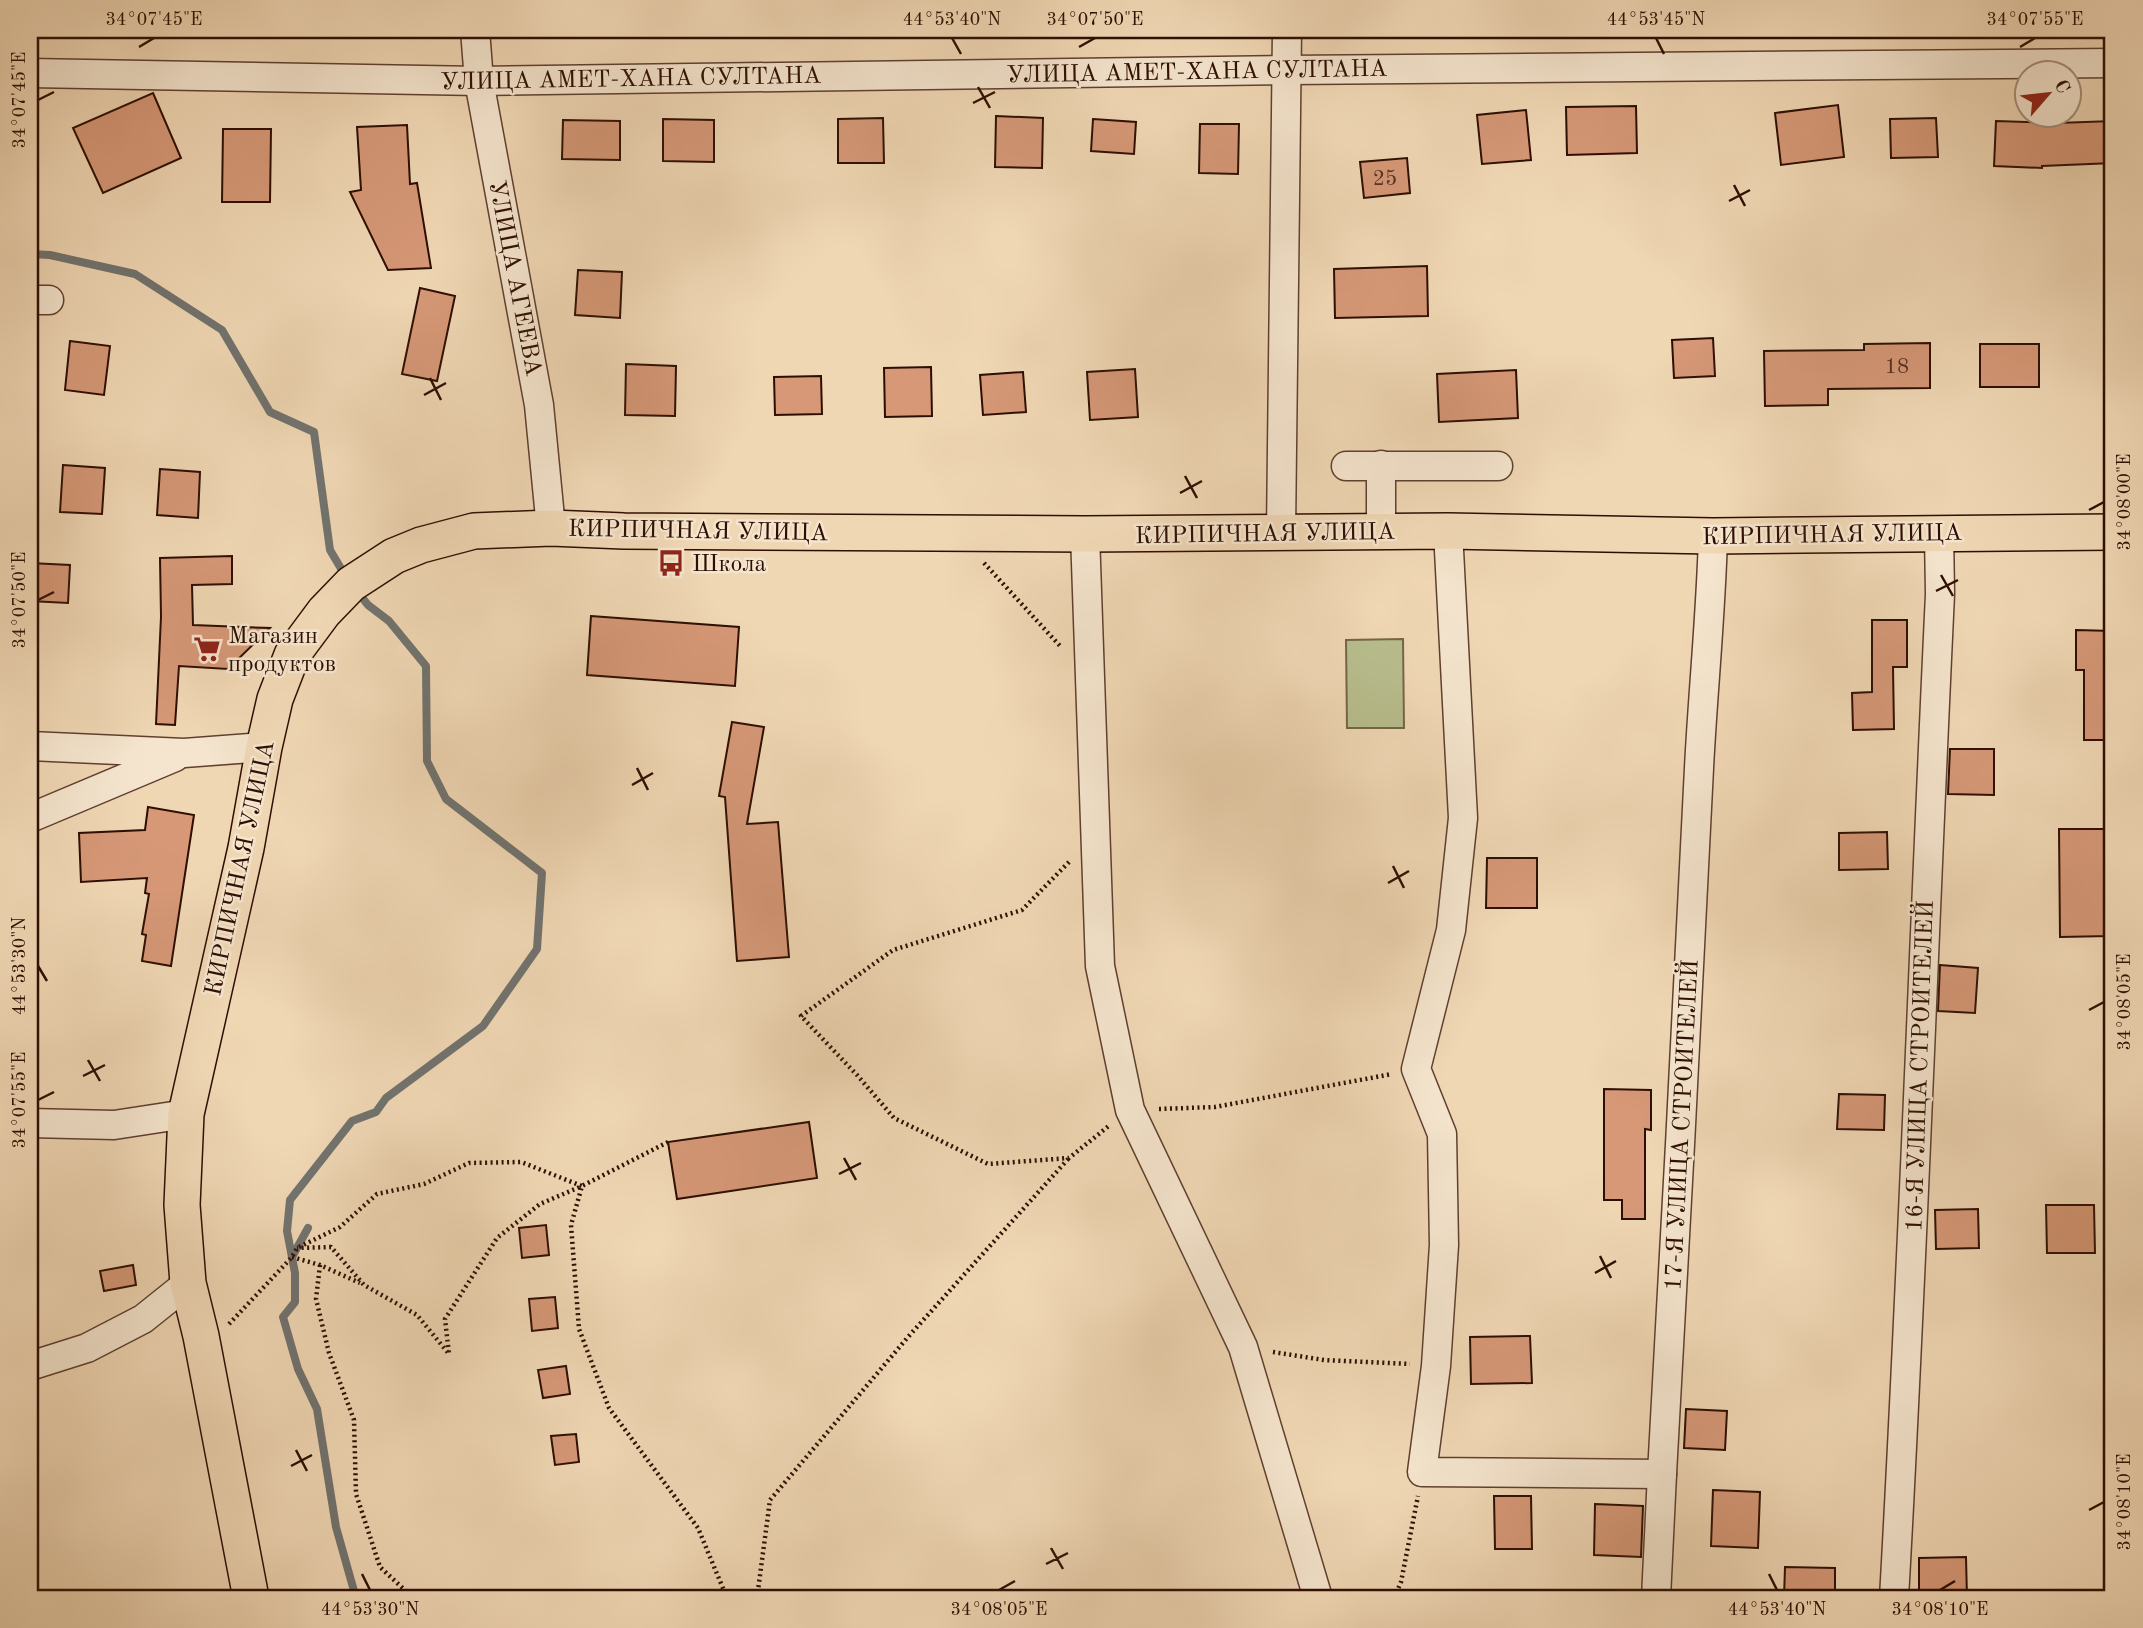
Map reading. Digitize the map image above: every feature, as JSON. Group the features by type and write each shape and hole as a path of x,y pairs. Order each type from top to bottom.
{"main road":[{"name":"КИРПИЧНАЯ УЛИЦА","path":"251,1598 201,1336 188,1283 182,1205 186,1114 246,848 275,699 292,655 324,612 351,584 394,556 421,545 474,531 551,528 624,531 1085,534 1448,531 1713,536 2113,532"}],"street":[{"name":"УЛИЦА АГЕЕВА","path":"475,30 479,81 540,405 551,528"},
{"path":"1282,532 1287,30"},
{"name":"УЛИЦА АМЕТ-ХАНА СУЛТАНА","path":"30,73 479,81 2113,63"},
{"path":"1381,465 1381,531"},
{"path":"1346,466 1498,466"},
{"path":"1448,531 1463,818 1451,930 1416,1069 1442,1134 1444,1245 1436,1366 1422,1472 1662,1474"},
{"name":"16-Я УЛИЦА СТРОИТЕЛЕЙ","path":"1894,1598 1906,1391 1922,962 1940,594 1939,533"},
{"path":"1085,534 1100,966 1130,1110 1243,1347 1318,1598"},
{"name":"17-Я УЛИЦА СТРОИТЕЛЕЙ","path":"1656,1598 1713,536"},
{"path":"30,746 184,753 264,747"},
{"path":"30,818 184,753"},
{"path":"30,1123 114,1125 186,1114"},
{"path":"30,1367 86,1348 143,1319 188,1283"}],"path":[{"path":"957,533 1090,679"},
{"path":"858,1075 801,1016 893,950 1022,910 1096,834"},
{"path":"292,1257 320,1265 364,1285 417,1315 449,1354 444,1319 497,1238 540,1204 582,1186 668,1142"},
{"path":"757,1598 770,1500 908,1337 1069,1158"},
{"path":"201,1336 227,1326 292,1257 297,1248 340,1227 377,1194 424,1185 469,1163 521,1162 582,1186"},
{"path":"582,1186 572,1225 579,1329 609,1408 698,1528 727,1598"},
{"path":"297,1248 331,1247 364,1285"},
{"path":"320,1265 316,1299 330,1353 354,1419 356,1494 380,1567 410,1598"},
{"path":"1243,1347 1324,1360 1436,1366"},
{"path":"1394,1598 1401,1582 1422,1472"}],"green space":[{"path":"1403,639 1404,728 1347,728 1346,640"}],"building":[{"path":"153,93 181,158 103,193 73,128"},
{"path":"1838,105 1844,157 1781,165 1775,113"},
{"path":"1636,106 1637,153 1567,155 1566,107"},
{"path":"1526,110 1531,160 1482,164 1477,115"},
{"path":"996,116 1043,118 1042,168 995,167"},
{"path":"883,118 884,163 838,163 838,119"},
{"path":"1936,118 1938,157 1891,158 1890,119"},
{"path":"663,119 714,120 714,162 663,161"},
{"path":"1093,119 1136,122 1134,154 1091,151"},
{"path":"563,120 620,121 620,160 562,159"},
{"path":"1996,121 2014,122 2014,130 2084,130 2084,122 2113,121 2113,163 2042,168 1994,166"},
{"path":"1200,124 1239,124 1238,174 1199,173"},
{"path":"407,125 410,184 417,183 431,268 388,270 350,192 361,190 357,127"},
{"path":"223,129 271,129 270,202 222,202"},
{"path":"1407,158 1410,193 1364,198 1360,162"},
{"path":"1427,266 1428,316 1335,318 1334,269"},
{"path":"578,270 622,272 620,318 575,315"},
{"path":"420,288 455,296 437,381 402,374"},
{"path":"1713,338 1715,376 1674,378 1672,340"},
{"path":"70,341 110,346 104,395 65,390"},
{"path":"1930,343 1930,388 1828,389 1828,405 1765,406 1764,351 1864,350 1864,344"},
{"path":"1980,344 2039,344 2039,387 1980,387"},
{"path":"626,364 676,366 675,416 625,415"},
{"path":"931,367 932,416 885,417 884,368"},
{"path":"1135,369 1138,417 1090,420 1087,372"},
{"path":"1516,370 1518,418 1439,422 1437,374"},
{"path":"1023,372 1026,412 983,415 980,375"},
{"path":"821,376 822,414 775,415 774,377"},
{"path":"63,465 105,468 102,514 60,512"},
{"path":"160,469 200,472 198,518 157,515"},
{"path":"232,556 232,584 192,585 193,625 270,628 228,669 179,666 175,725 156,724 161,617 160,558"},
{"path":"30,563 70,565 68,603 30,601"},
{"path":"591,616 739,627 735,686 587,675"},
{"path":"1872,620 1907,620 1907,667 1893,667 1894,729 1853,730 1852,693 1872,692"},
{"path":"2076,630 2113,631 2113,740 2084,740 2084,670 2076,670"},
{"path":"732,722 764,727 747,824 778,822 789,957 737,961 725,797 719,796"},
{"path":"1950,749 1994,749 1994,795 1948,794"},
{"path":"148,807 194,815 171,966 142,961 146,935 142,934 149,894 145,893 147,878 81,882 79,833 145,830"},
{"path":"2059,829 2113,829 2113,873 2108,873 2109,936 2060,937"},
{"path":"1887,832 1888,869 1839,870 1839,833"},
{"path":"1487,858 1537,858 1537,908 1486,908"},
{"path":"1940,965 1978,968 1975,1013 1938,1011"},
{"path":"1604,1089 1651,1090 1651,1130 1645,1129 1645,1219 1622,1219 1622,1200 1604,1200"},
{"path":"1839,1094 1885,1095 1884,1130 1837,1129"},
{"path":"809,1122 817,1178 677,1199 668,1142"},
{"path":"2046,1205 2094,1205 2095,1253 2047,1253"},
{"path":"1978,1209 1979,1248 1936,1249 1935,1210"},
{"path":"546,1225 549,1255 522,1258 519,1228"},
{"path":"133,1265 136,1285 104,1291 100,1271"},
{"path":"555,1297 558,1328 532,1331 529,1299"},
{"path":"1530,1336 1532,1383 1471,1384 1470,1337"},
{"path":"566,1366 570,1394 543,1398 538,1370"},
{"path":"1686,1409 1727,1411 1725,1450 1684,1448"},
{"path":"576,1434 579,1462 555,1465 551,1436"},
{"path":"1713,1490 1760,1492 1758,1548 1711,1546"},
{"path":"1494,1496 1531,1496 1532,1549 1495,1549"},
{"path":"1595,1504 1643,1506 1641,1557 1594,1555"},
{"path":"1966,1557 1967,1598 1919,1598 1919,1558"},
{"path":"1785,1567 1835,1568 1835,1598 1784,1598"}],"waterway":[{"path":"30,254 50,255 135,274 222,330 270,412 314,432 330,550 346,577"},
{"path":"356,590 368,605 389,621 426,666 427,761 446,799 542,873 537,949 483,1026 386,1098 376,1112 352,1121 290,1200 287,1231 295,1273 295,1302 283,1317 298,1369 317,1409 336,1527 356,1598"},
{"path":"292,1257 308,1228"}],"place":[{"name":"Школа","path":"671,563"},
{"name":"Магазин продуктов","path":"207,649"}]}
